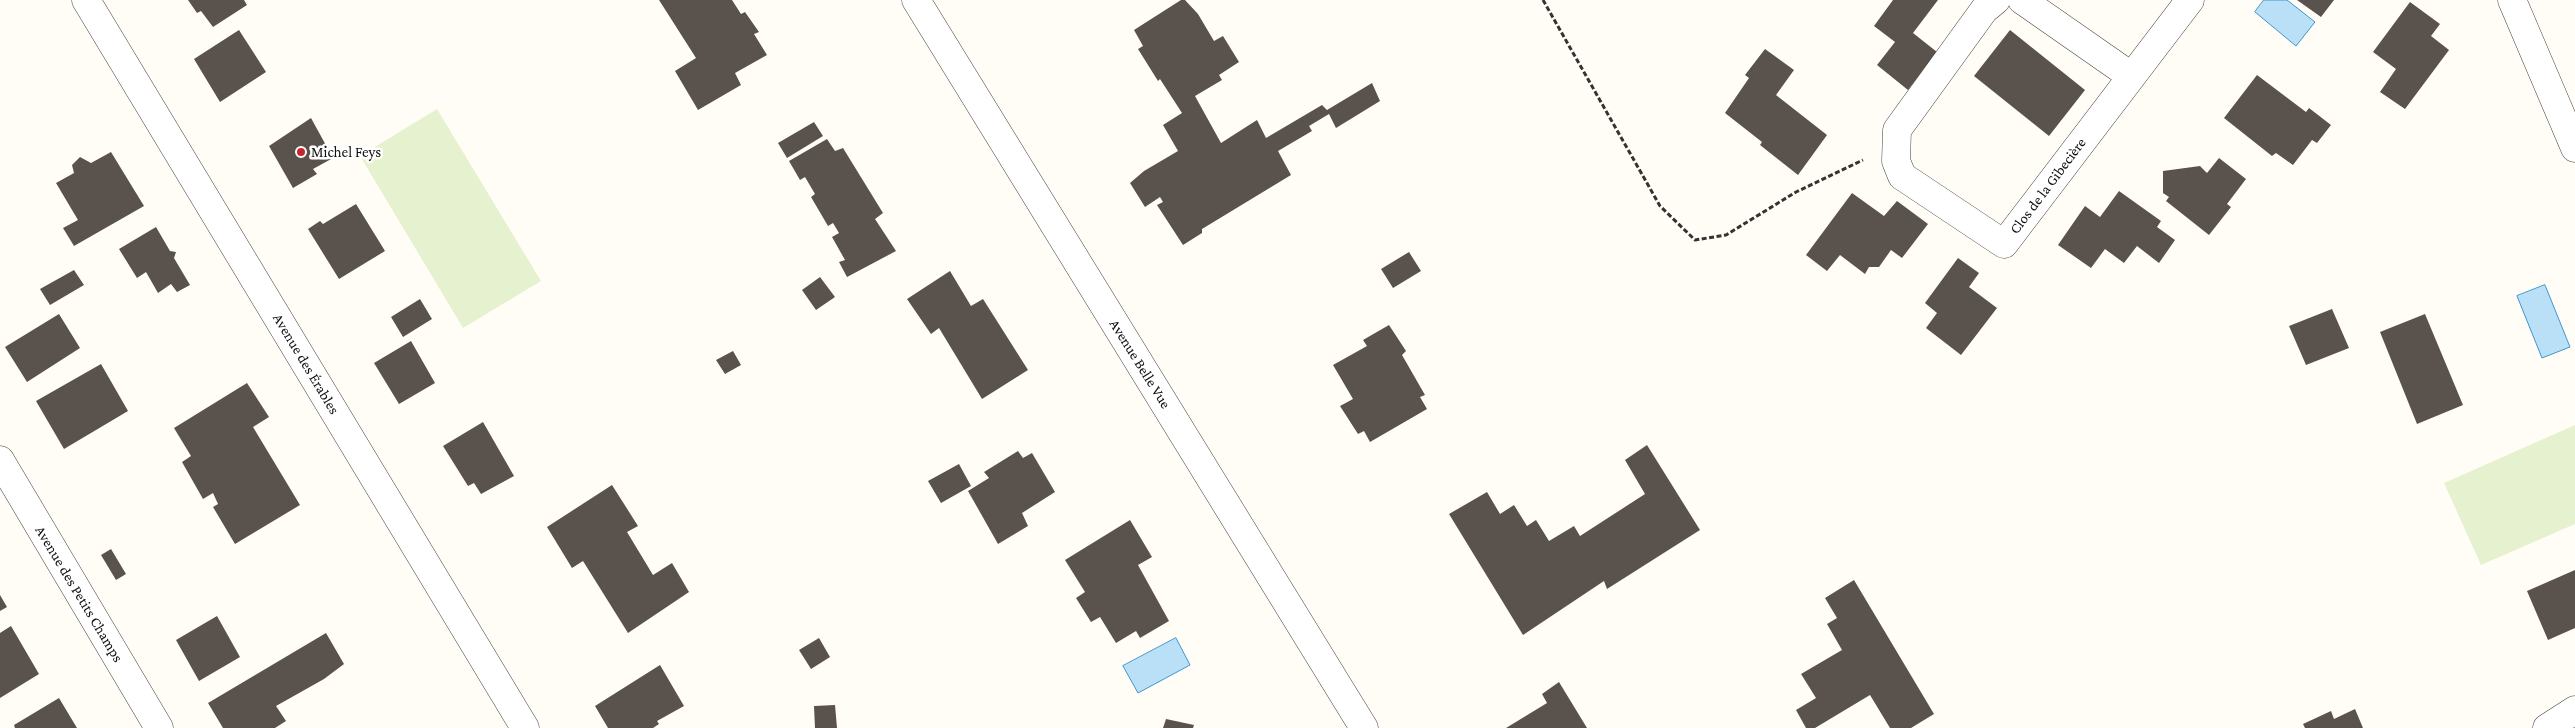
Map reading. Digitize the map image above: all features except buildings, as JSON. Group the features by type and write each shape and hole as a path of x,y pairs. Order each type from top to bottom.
{"street":[{"name":"Avenue des Érables","path":"86,0 525,728"},
{"name":"Avenue Belle Vue","path":"916,0 1364,728"},
{"name":"Clos de la Gibecière","path":"1996,0 1984,10 1897,130 1896,161 1902,176 2004,244 2190,0"},
{"path":"2022,0 2131,76"},
{"path":"2512,0 2575,148"},
{"name":"Avenue des Petits Champs","path":"0,460 159,728"},
{"path":"2547,728 2575,710"}],"path":[{"path":"1542,0 1660,206 1696,240 1726,235 1796,192 1896,144"}],"green space":[{"path":"437,109 541,281 463,328 360,156"},
{"path":"2575,425 2575,524 2481,565 2444,483"}],"water":[{"path":"2264,0 2287,0 2315,22 2296,46 2255,12"},
{"path":"2545,285 2570,347 2542,358 2517,296"},
{"path":"1176,638 1190,665 1138,693 1123,666"}],"place":[{"name":"Michel Feys","path":"301,152"}]}
